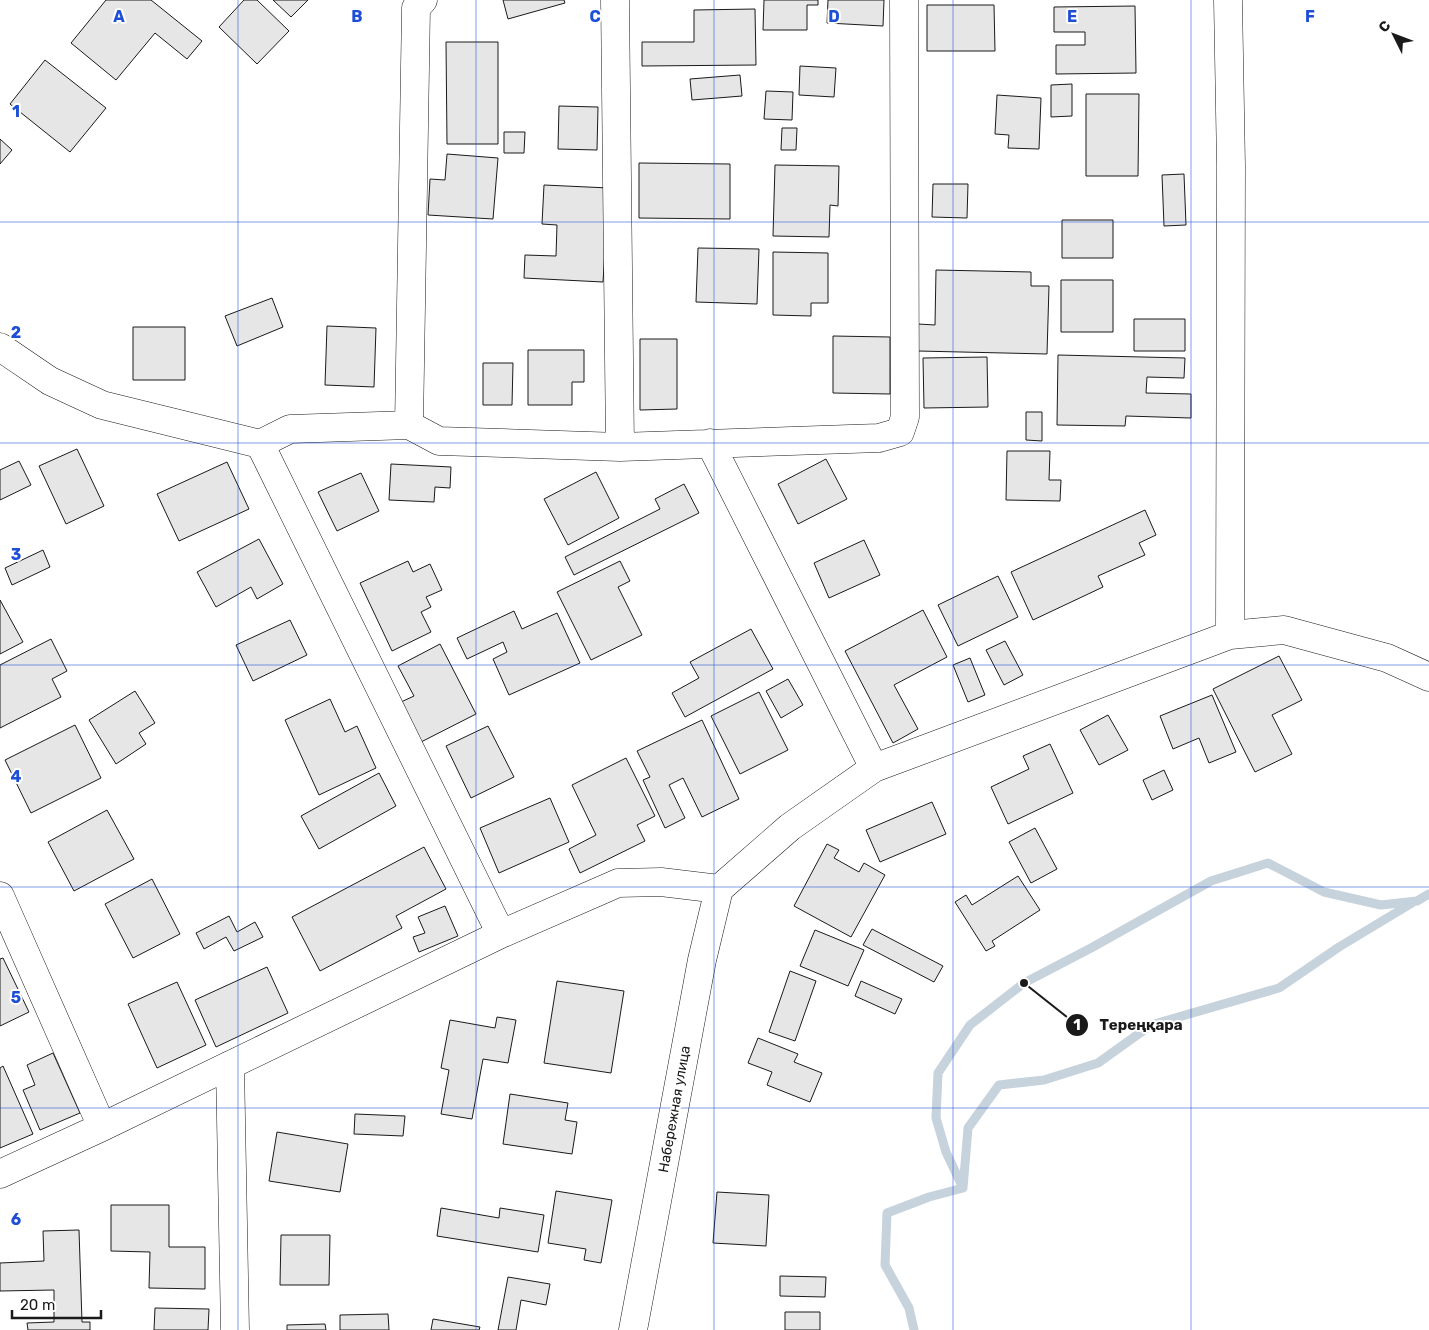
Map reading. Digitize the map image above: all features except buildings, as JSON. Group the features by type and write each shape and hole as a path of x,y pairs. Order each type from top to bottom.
{"street":[{"path":"409,425 416,8 423,0"},
{"path":"615,0 620,447"},
{"path":"0,347 50,381 102,405 260,444 290,429 409,425 439,441 620,447 879,438 900,432 905,417 904,0"},
{"path":"1228,0 1231,165 1230,635"},
{"path":"260,444 501,934"},
{"path":"710,444 874,768"},
{"path":"0,1174 102,1127 501,934 618,883 661,882 719,889 790,827 874,768 1230,635 1284,630 1387,658 1429,677"},
{"name":"Набережная улица","path":"633,1330 702,960 719,889"},
{"path":"0,896 102,1127"},
{"path":"230,1065 235,1330"}],"waterway":[{"path":"914,1330 909,1308 885,1265 887,1213 929,1197 963,1188 946,1152 936,1118 938,1073 970,1025 1024,983 1211,881 1268,863 1324,892 1381,905 1417,901 1429,894"},
{"path":"963,1188 968,1128 999,1085 1044,1080 1098,1063 1151,1025 1279,988 1339,947 1412,903"}],"place":[{"name":"Тереңқара","path":"1024,983"}]}
